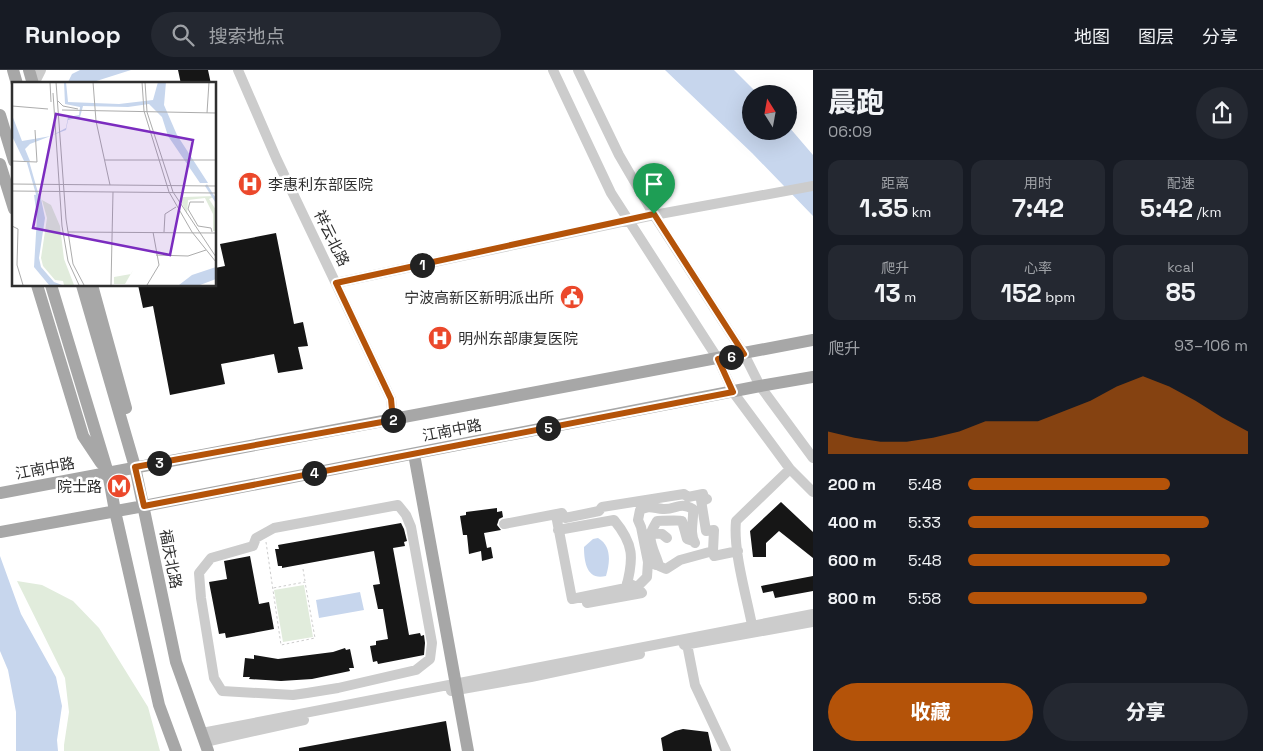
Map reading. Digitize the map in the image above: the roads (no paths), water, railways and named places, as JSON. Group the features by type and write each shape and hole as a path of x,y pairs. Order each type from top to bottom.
{"main road":[{"path":"28,70 32,82"},
{"path":"0,115 12,154"},
{"path":"0,164 12,203"},
{"path":"37,286 82,436 108,473"},
{"path":"51,286 108,473 159,705 176,751"},
{"name":"福庆北路","path":"82,286 135,467 176,662 205,742"},
{"path":"92,286 121,386 131,429 135,467"},
{"name":"江南中路","path":"0,493 813,340"},
{"name":"江南中路","path":"2,532 813,377"},
{"path":"414,454 468,751"}],"street":[{"path":"34,82 41,70"},
{"name":"祥云北路","path":"238,70 278,160 391,399 393,420"},
{"path":"553,70 611,193 718,359 733,392 790,469 813,492"},
{"path":"578,70 619,155 654,214 744,354 760,386 813,458"},
{"path":"336,283 629,221 654,214 813,186"},
{"path":"752,625 738,551 736,521 790,469"},
{"path":"504,524 599,511 602,507 684,494 688,497 703,494 707,499 701,500 706,531 714,530 713,553"},
{"path":"572,599 626,588 647,577 648,562 638,515 640,510 646,507 664,509 680,504 693,509 694,523 691,529 693,540 696,544 694,556"},
{"path":"398,505 406,515 411,527 432,643 430,659 416,670 323,691 293,695 222,691 214,678 201,598 199,573 211,558 252,546 256,538 274,528 398,505"},
{"path":"560,516 566,523 615,514"},
{"path":"560,516 558,530 572,605 642,593 632,585"},
{"path":"558,530 614,520 620,527 630,547 632,556 632,585"},
{"path":"659,565 650,533 657,522 682,521 687,539 693,540"},
{"path":"650,533 662,534 668,538"},
{"path":"648,562 651,561 656,566 659,565 666,569 680,560 694,556 738,551"},
{"path":"686,642 752,625 813,614"},
{"path":"205,742 328,711 686,642 813,622"},
{"path":"686,642 695,685 726,751"},
{"path":"323,691 328,711"}],"water":[{"path":"80,70 131,70 93,82 68,82 72,74"},
{"path":"665,70 734,70 749,85 742,85 742,140 798,140 798,138 813,155 813,216 752,153"},
{"path":"598,538 606,545 609,555 606,576 600,577 595,576 588,569 584,553 584,547 593,539"},
{"path":"0,556 21,614 56,677 62,706 57,740 58,751 16,751 16,712 8,670 0,651"},
{"path":"360,592 364,610 319,618 316,600"}],"place":[{"name":"李惠利东部医院","path":"250,184"},
{"name":"宁波高新区新明派出所","path":"572,297"},
{"name":"明州东部康复医院","path":"440,338"},
{"name":"院士路","path":"119,486"}]}
